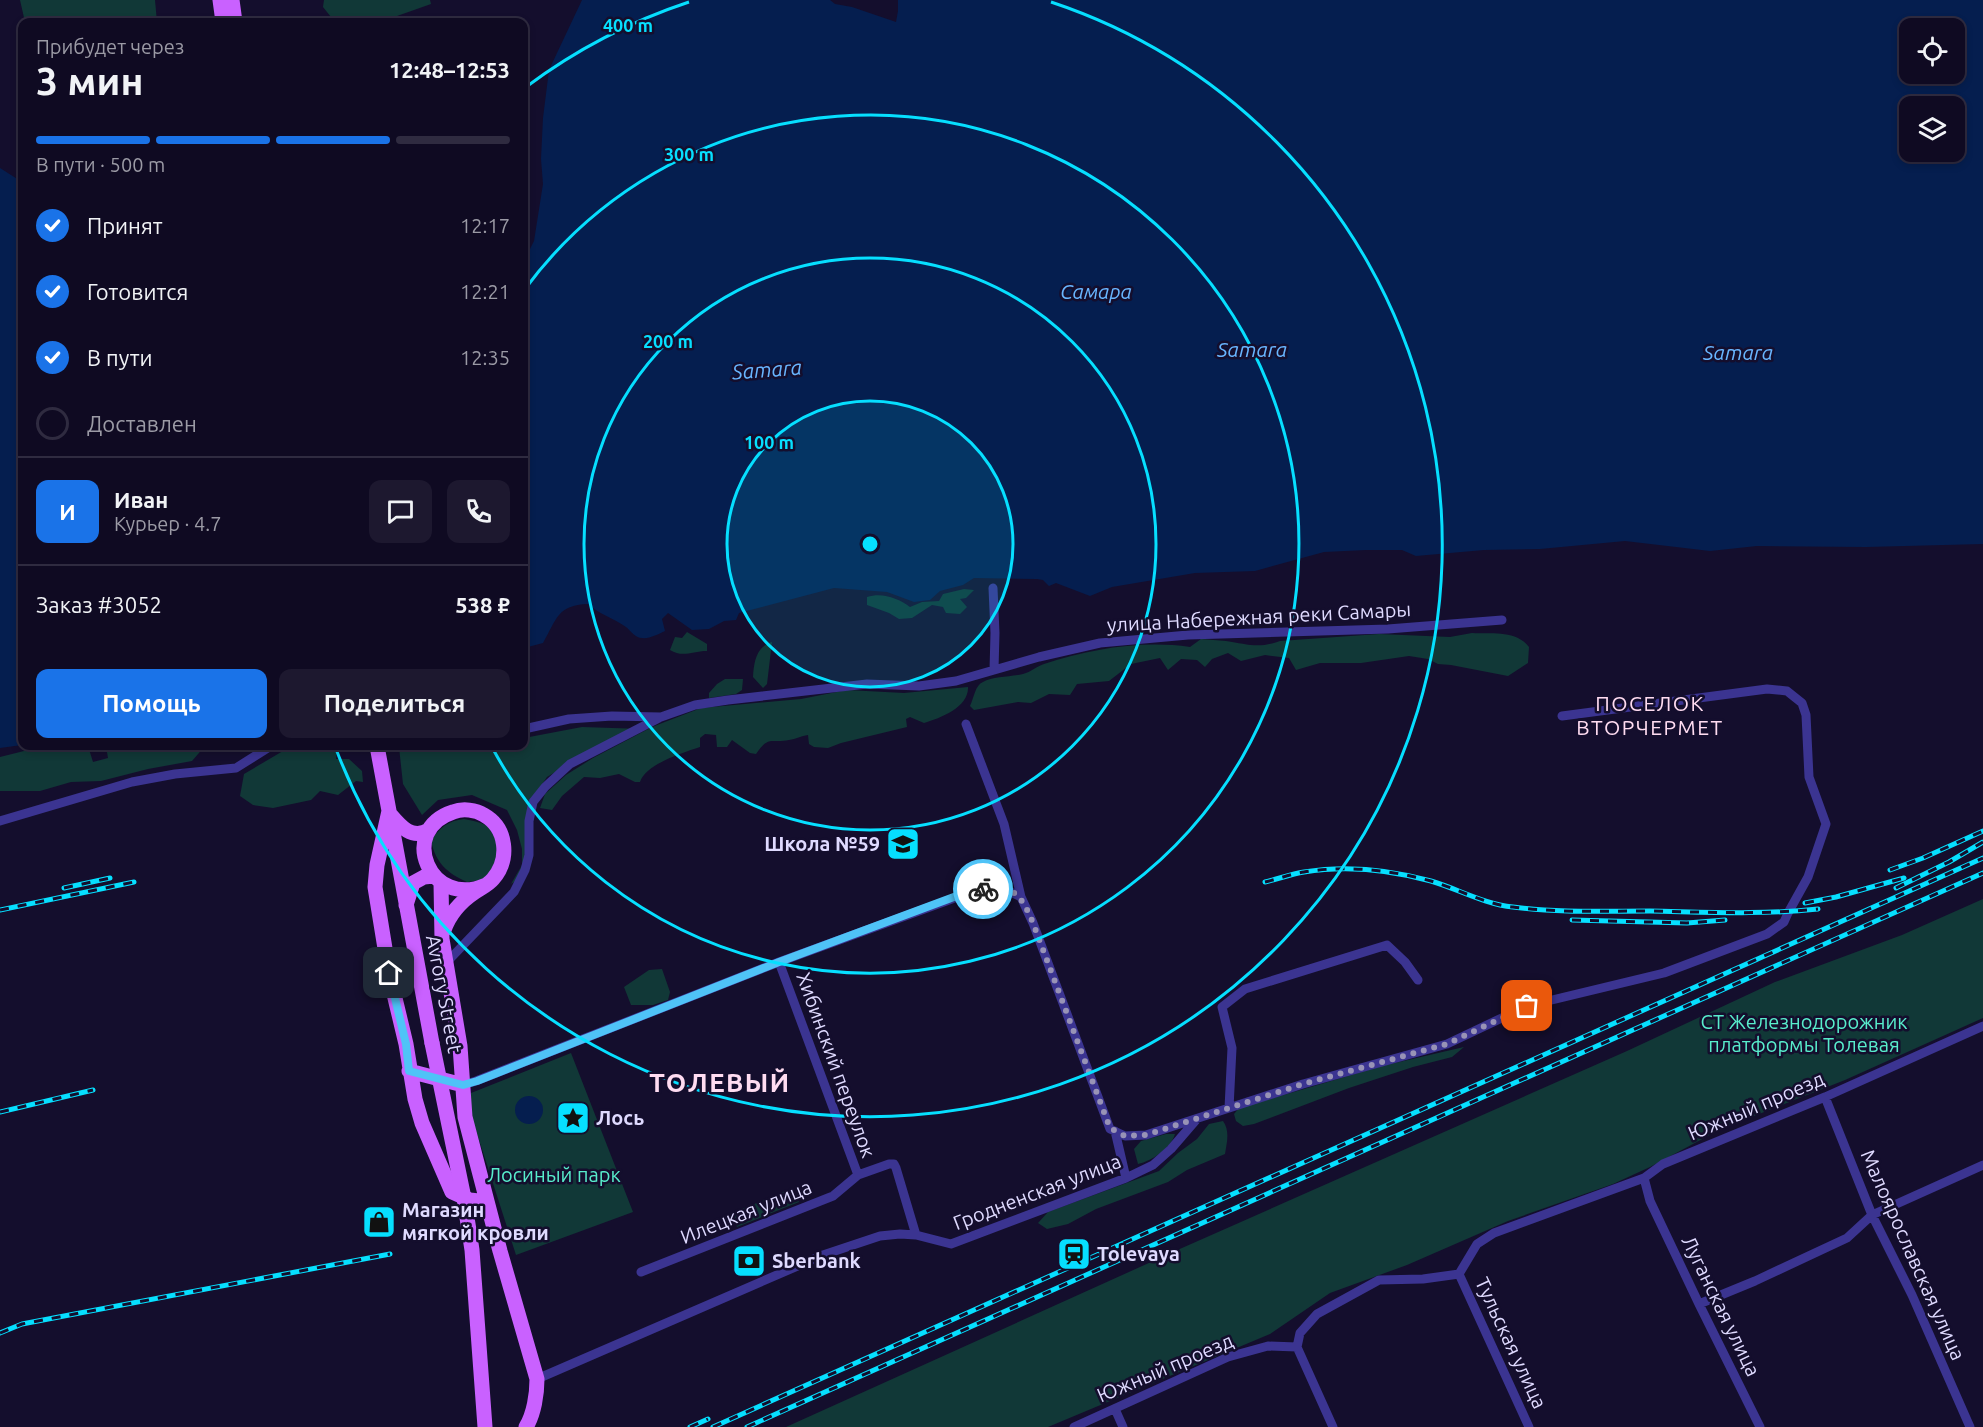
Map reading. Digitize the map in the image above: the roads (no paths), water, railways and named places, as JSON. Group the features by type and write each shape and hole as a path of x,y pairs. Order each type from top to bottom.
{"main road":[{"path":"220,0 222,18"},
{"path":"232,0 234,18"},
{"name":"Avrory Street","path":"378,750 402,888 464,1198 472,1250 485,1427"},
{"path":"389,812 404,829 411,833 422,834 440,818 455,811 477,812 490,819 502,836 504,856 495,878 459,904 452,913 442,939"},
{"path":"389,812 377,865 375,887 389,973 422,1123 452,1192 470,1200 487,1202"},
{"path":"429,830 424,855 437,879 442,939 460,1046 465,1118 537,1379 537,1390 526,1427"},
{"path":"375,887 379,877 388,874 395,878 402,888"},
{"path":"406,908 413,883 424,877 437,879 460,890 478,889 486,885"},
{"path":"409,1071 463,1085"}],"street":[{"path":"993,588 994,670"},
{"name":"улица Набережная реки Самары","path":"528,728 569,719 612,716 661,717 695,705 867,684 919,686 956,681 1039,657 1100,644 1188,635 1388,629 1502,620"},
{"name":"Гродненская улица","path":"1115,1131 1125,1136 1146,1135 1303,1084 1447,1044 1527,1006 1664,973 1767,934 1784,922 1808,877 1826,824 1809,777 1806,716 1802,703 1787,691 1767,689 1562,716"},
{"path":"446,963 514,892 525,870 529,855 529,821 533,802 545,786 570,764 661,717"},
{"path":"966,724 1004,824 1021,897 1033,923 1110,1128 1115,1131 1126,1178"},
{"path":"0,821 132,782 175,774 236,768 265,750"},
{"path":"463,1085 779,962 970,891 990,887 1006,889 1021,897"},
{"path":"1229,1108 1232,1048 1222,1006 1245,989 1387,945 1405,962 1418,980"},
{"name":"Хибинский переулок","path":"779,962 858,1175 894,1164 916,1235"},
{"name":"Южный проезд","path":"1459,1274 1477,1244 1494,1233 1644,1178 1663,1164 1825,1097 1983,1026"},
{"name":"Малоярославская улица","path":"1825,1097 1872,1215 1912,1295 1970,1427"},
{"name":"Гродненская улица","path":"537,1379 824,1255 880,1236 900,1234 916,1235 951,1244 1126,1178 1153,1165 1172,1149 1198,1118"},
{"path":"1699,1304 1755,1281 1846,1238 1872,1215 1983,1165"},
{"name":"Илецкая улица","path":"641,1272 833,1196 858,1175"},
{"name":"Луганская улица","path":"1644,1178 1650,1201 1760,1427"},
{"path":"1333,1427 1297,1347 1300,1333 1317,1314 1379,1280 1423,1279 1459,1274"},
{"name":"Тульская улица","path":"1459,1274 1529,1427"},
{"name":"Южный проезд","path":"1074,1427 1228,1358 1268,1346 1297,1347"},
{"path":"1115,1409 1123,1427"}],"water":[{"name":"Самара","path":"582,0 830,0 835,4 852,7 896,22 898,0 1983,0 1983,544 1866,547 1757,546 1710,551 1625,541 1540,549 1484,550 1416,556 1402,550 1324,552 1255,571 1195,573 1112,587 1090,596 1056,583 1049,586 1043,580 1037,579 974,578 963,585 940,591 930,600 914,602 887,592 834,588 739,613 736,620 724,621 709,629 692,630 668,613 662,619 665,631 645,638 637,637 626,627 588,604 564,610 555,620 543,643 528,647 528,253 534,241 543,184 541,159 549,70"},
{"path":"0,168 18,179 18,746 0,748"},
{"path":"529,1096 539,1100 543,1110 539,1120 529,1124 519,1120 515,1110 519,1100"}],"railway":[{"path":"1890,870 1983,831"},
{"path":"1896,888 1983,842"},
{"path":"713,1427 1983,858"},
{"path":"1265,882 1304,872 1352,869 1384,871 1416,877 1492,903 1530,909 1734,913 1818,909"},
{"path":"747,1427 1983,873"},
{"path":"64,888 110,878"},
{"path":"1805,903 1904,878"},
{"path":"0,910 134,882"},
{"path":"1572,920 1687,923 1725,920"},
{"path":"0,1112 93,1090"},
{"path":"0,1333 22,1324 390,1254"},
{"path":"690,1427 708,1419"}],"place":[{"name":"Школа №59","path":"903,844"},
{"name":"Лось","path":"573,1118"},
{"name":"Магазин мягкой кровли","path":"379,1222"},
{"name":"Tolevaya","path":"1074,1254"},
{"name":"Sberbank","path":"749,1261"}],"district":[{"name":"ПОСЕЛОК ВТОРЧЕРМЕТ","path":"1650,716"},
{"name":"ТОЛЕВЫЙ","path":"720,1083"}],"water label":[{"name":"Samara","path":"1252,350"},
{"name":"Samara","path":"1738,353"},
{"name":"Samara","path":"767,370"}],"park label":[{"name":"СТ Железнодорожник платформы Толевая","path":"1804,1034"},
{"name":"Лосиный парк","path":"554,1175"}]}
